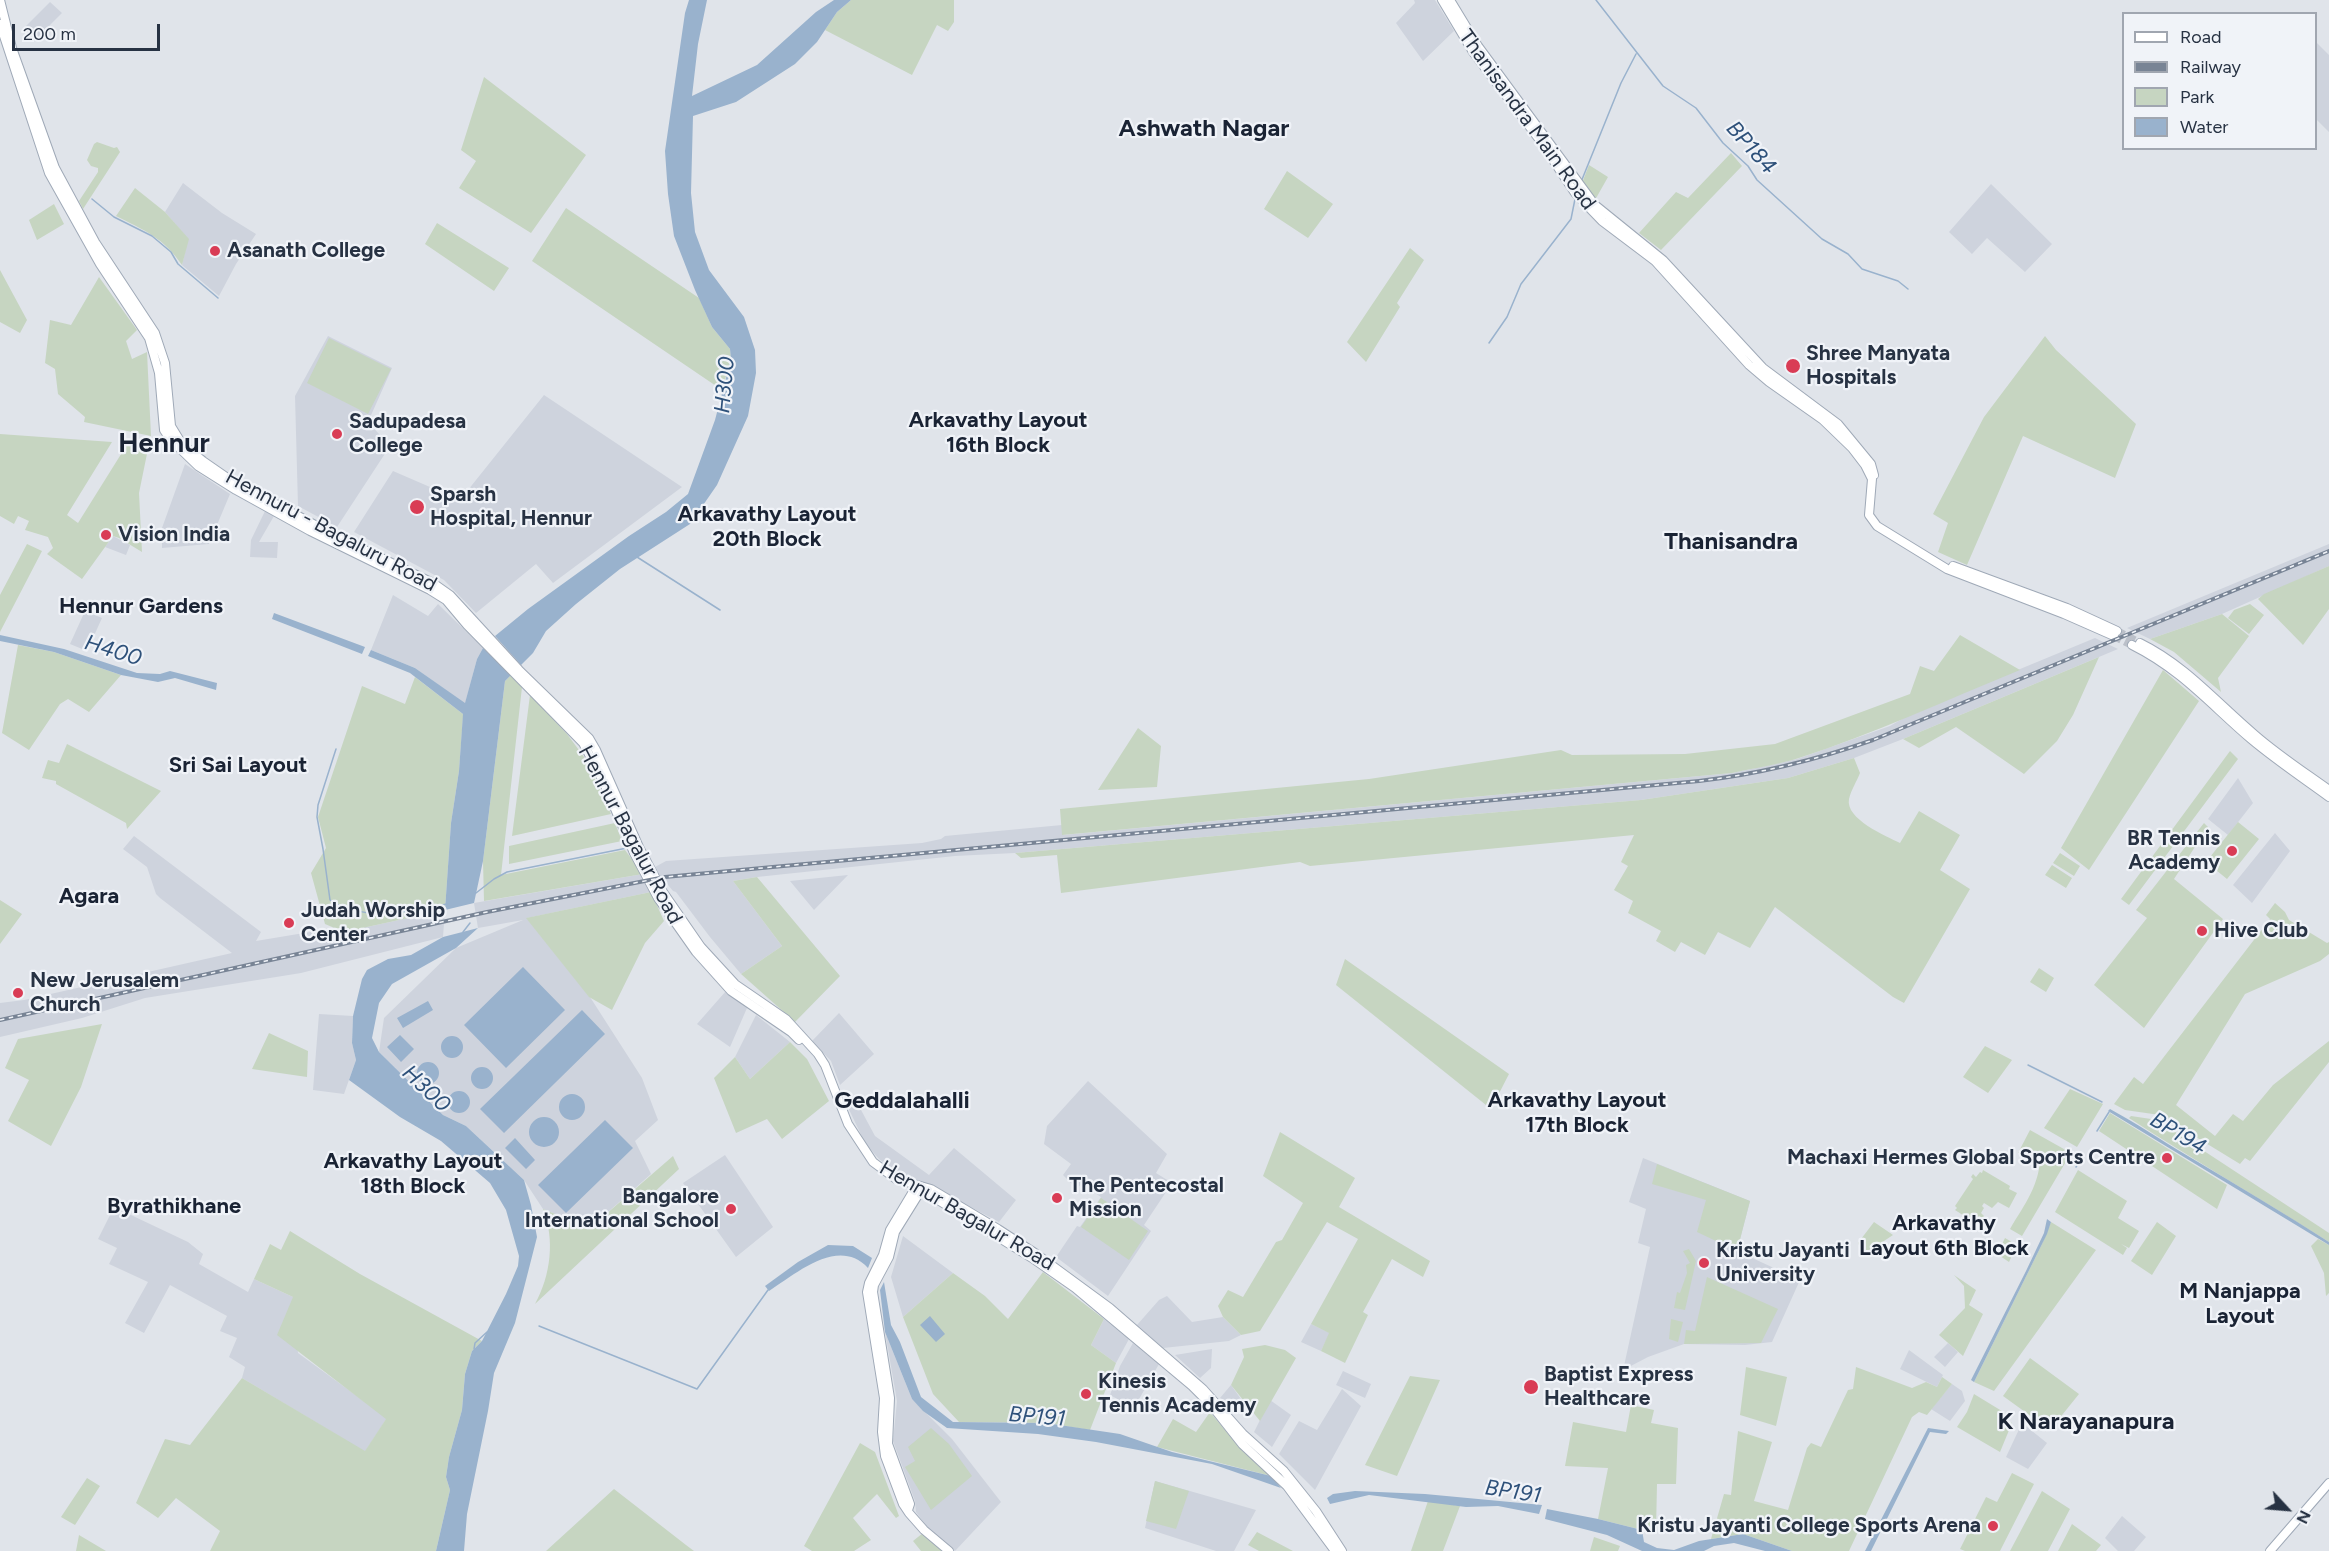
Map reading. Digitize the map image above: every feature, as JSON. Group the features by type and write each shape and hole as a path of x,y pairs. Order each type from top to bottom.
{"main road":[{"name":"Hennuru - Bagaluru Road","path":"0,0 12,48 55,168 94,242 155,333 165,363 170,425 177,437 203,461 229,479 330,533 433,583 450,595 485,639"},
{"name":"Thanisandra Main Road","path":"1442,0 1473,52 1539,140 1575,194 1587,207 1655,261 1749,365 1768,382 1823,420 1852,448 1872,479 1869,515 1873,522 1930,561 1947,569 2066,611"},
{"name":"Thanisandra Main Road","path":"1450,0 1478,46 1595,205 1663,260 1763,368 1826,414 1852,439 1871,464 1875,478 1873,513 1880,522 1949,564 2066,611"},
{"name":"Hennuru - Bagaluru Road","path":"0,24 49,173 100,264 149,338 159,373 164,430 170,440 198,466 217,478 310,531 446,600 485,639"},
{"path":"2066,611 2116,634"},
{"name":"Hennur Bagalur Road","path":"485,639 583,743 627,830 701,947 735,984 786,1019 818,1054 825,1065 848,1124 873,1162 896,1179 919,1188 1032,1258 1084,1295 1192,1386 1212,1406 1242,1444 1295,1490 1342,1551"},
{"path":"2136,644 2166,660 2194,679 2254,734 2329,790"},
{"path":"2166,660 2250,738 2329,797"},
{"name":"Hennur Bagalur Road","path":"919,1188 931,1190 1035,1253 1110,1308 1203,1389 1243,1434 1284,1471 1335,1551"},
{"path":"919,1188 896,1232 889,1257 877,1274 873,1292 890,1398 888,1444 910,1504 908,1510 924,1530 949,1551"},
{"path":"2270,1551 2329,1483"}],"shaded area":[{"path":"1414,0 1435,0 1454,31 1423,61 1396,23 1415,3"},
{"path":"50,2 62,13 37,38 26,26"},
{"path":"2317,43 2329,55 2329,132 2317,120"},
{"name":"Asanath College","path":"183,183 222,213 256,234 236,264 219,296 182,265 188,239 165,212"},
{"path":"1991,184 2052,244 2025,272 1987,238 1972,254 1949,232"},
{"name":"Sadupadesa College","path":"328,336 392,368 368,422 390,446 337,527 298,506 295,396"},
{"path":"544,395 682,487 553,583 536,564 476,613 444,580 354,532 393,471 460,500"},
{"path":"185,464 230,494 209,544 162,548 162,528"},
{"path":"265,511 274,516 259,542 278,542 277,558 250,557 251,540"},
{"path":"113,536 130,545 126,555 105,547"},
{"path":"2329,544 2329,566 2222,614 2150,639 2127,628"},
{"path":"393,595 428,616 438,604 483,648 477,659 465,704 415,668 371,650"},
{"path":"85,611 102,618 87,651 70,644"},
{"path":"2095,638 2118,649 1903,739 1854,758 1788,778 1641,800 1015,853 955,856 733,881 782,946 741,974 655,867 666,861 922,843 945,836 1062,825 1063,835 1732,773 1797,759 1890,726 1909,715"},
{"path":"2238,778 2253,803 2228,835 2208,819"},
{"path":"2275,833 2290,851 2252,903 2233,885"},
{"path":"134,836 261,932 256,941 310,932 344,932 445,910 443,937 301,973 145,998 82,1018 0,1037 0,1003 24,1000 232,953 156,894 147,867 123,849"},
{"path":"643,874 651,892 527,918 590,997 642,1078 658,1120 635,1141 651,1174 590,1228 543,1209 524,1180 466,1126 443,1115 379,1052 384,1018 456,948 523,920 478,928 474,903"},
{"path":"848,875 814,910 790,881"},
{"path":"726,991 747,1008 730,1047 697,1024"},
{"path":"839,1013 874,1054 840,1085 831,1061 812,1041"},
{"path":"319,1014 353,1016 352,1043 356,1060 344,1094 313,1090"},
{"path":"756,1015 790,1042 750,1079 735,1057"},
{"path":"1088,1081 1167,1154 1156,1173 1172,1183 1144,1225 1151,1231 1108,1296 1056,1257 1077,1226 1080,1227 1101,1197 1081,1184 1077,1189 1063,1175 1071,1164 1044,1144 1047,1126"},
{"path":"853,1095 875,1136 929,1175 954,1148 1016,1200 999,1222 925,1183 899,1174 879,1159 865,1143 844,1099"},
{"name":"Bangalore International School","path":"725,1155 773,1227 736,1257 683,1183"},
{"name":"Kristu Jayanti University","path":"1643,1158 1750,1201 1737,1251 1800,1280 1772,1342 1745,1345 1684,1344 1648,1357 1627,1368 1624,1366 1650,1247 1638,1243 1646,1209 1629,1202"},
{"path":"114,1207 188,1242 203,1254 199,1264 248,1292 254,1279 293,1297 298,1353 387,1418 365,1452 242,1378 245,1367 229,1357 237,1338 220,1331 227,1316 170,1285 144,1333 125,1323 148,1282 109,1264 117,1248 98,1239"},
{"path":"903,1236 953,1273 903,1317 891,1277"},
{"path":"1167,1296 1192,1322 1223,1317 1241,1335 1229,1341 1163,1348 1137,1325 1159,1300"},
{"path":"1104,1319 1129,1339 1116,1363 1091,1345"},
{"path":"1311,1324 1330,1333 1321,1351 1301,1342"},
{"path":"885,1332 912,1399 952,1439 1001,1502 955,1551 927,1527 916,1512 915,1501 893,1441 897,1401"},
{"path":"1133,1343 1159,1364 1134,1408 1110,1395 1120,1366"},
{"path":"1948,1343 1958,1352 1945,1367 1934,1357"},
{"path":"1212,1349 1211,1368 1200,1378 1175,1355"},
{"path":"1909,1350 1943,1375 1937,1387 1900,1369"},
{"path":"1343,1371 1371,1384 1365,1398 1336,1385"},
{"path":"1952,1384 1962,1391 1965,1401 1950,1421 1931,1409"},
{"path":"1231,1385 1243,1402 1233,1413 1220,1398"},
{"path":"1342,1389 1361,1406 1315,1490 1279,1454 1299,1421 1317,1430"},
{"path":"1270,1400 1291,1415 1272,1447 1254,1432"},
{"path":"2022,1423 2047,1443 2028,1469 2006,1457"},
{"path":"1155,1481 1256,1510 1234,1551 1216,1551 1145,1528"},
{"path":"2122,1516 2146,1537 2134,1551 2118,1551 2105,1538"}],"green space":[{"path":"851,0 954,0 954,22 948,31 937,25 912,75 825,30 837,12"},
{"path":"484,77 586,155 531,233 459,188 476,161 461,150"},
{"path":"97,142 117,147 120,152 83,209 79,201 98,172 98,168 91,166 87,160"},
{"path":"1731,153 1742,166 1661,250 1639,233 1676,192 1688,198"},
{"path":"1589,165 1608,177 1595,200 1582,183"},
{"path":"1287,171 1333,204 1308,238 1264,209"},
{"path":"135,188 165,212 189,239 182,265 161,241 116,216"},
{"path":"54,204 64,224 37,240 29,220"},
{"path":"566,208 699,298 712,327 730,349 731,359 722,390 532,261"},
{"path":"437,223 509,268 494,291 425,244"},
{"path":"1410,248 1424,260 1397,303 1400,307 1366,362 1347,342"},
{"path":"0,270 27,320 20,333 0,322"},
{"path":"99,277 137,330 126,341 132,359 147,352 151,436 84,422 85,417 58,394 55,369 45,363 50,320 71,325"},
{"path":"2045,336 2056,350 2136,424 2115,478 2023,436 1967,565 1938,552 1948,523 1933,514 1984,417"},
{"path":"329,338 391,369 368,414 307,383"},
{"path":"0,434 112,442 67,515 78,523 128,443 149,444 139,493 142,552 113,536 82,579 47,554 53,548 48,537 25,530 29,521 18,516 14,524 0,516"},
{"path":"27,544 42,551 0,632 0,595"},
{"path":"2329,566 2329,609 2303,645 2258,599 2264,594"},
{"path":"2250,604 2264,615 2249,634 2228,618 2234,610"},
{"path":"2222,614 2249,636 2218,678 2221,692 2174,652 2150,639"},
{"path":"1960,635 2020,670 1855,738 1774,765 1732,773 1062,835 1060,809 1369,779 1561,750 1572,755 1685,754 1775,744 1910,694 1920,666 1934,671"},
{"path":"18,645 54,652 121,675 89,712 68,699 60,704 29,750 2,733"},
{"path":"2099,657 2073,715 2057,741 2024,774 1956,727 1919,748 1903,739"},
{"path":"2163,670 2199,701 2089,870 2061,848"},
{"path":"511,675 522,687 501,875 625,850 643,874 484,901 483,861 505,681"},
{"path":"415,677 463,714 459,771 451,823 445,910 344,932 325,924 311,873 326,848 318,817 362,686 405,704"},
{"path":"530,695 567,734 587,761 611,814 512,836"},
{"path":"1138,728 1161,746 1157,787 1098,790"},
{"path":"67,744 161,791 127,829 126,823 56,784 56,781 42,778 48,760 59,763"},
{"path":"2230,751 2238,759 2129,905 2121,899"},
{"path":"1854,758 1860,773 1849,799 1849,806 1853,813 1868,826 1900,843 1919,811 1960,835 1940,870 1970,889 1904,1003 1775,907 1750,948 1718,932 1705,955 1681,942 1675,952 1656,941 1661,931 1628,913 1633,901 1614,890 1628,866 1621,862 1634,835 1310,866 1300,862 1061,893 1057,855 1021,858 1015,853 1641,800 1788,778"},
{"name":"BR Tennis Academy","path":"2238,822 2259,839 2227,879 2206,862"},
{"path":"615,823 622,841 509,864 509,846"},
{"path":"2204,823 2208,827 2174,879 2223,919 2144,1028 2094,985 2147,918 2136,910"},
{"path":"2060,853 2080,866 2074,876 2053,863"},
{"path":"2052,865 2072,878 2066,888 2045,875"},
{"path":"757,877 840,976 795,1022 741,974 782,946 733,881"},
{"path":"651,892 664,921 645,943 612,1010 589,997 526,918"},
{"path":"0,900 22,914 0,944"},
{"path":"2275,903 2285,912 2289,920 2327,943 2329,942 2329,954 2320,961 2245,994 2176,1105 2215,1136 2233,1114 2243,1121 2273,1085 2329,1041 2329,1062 2250,1161 2245,1158 2240,1164 2160,1115 2125,1110 2114,1104 2134,1077 2143,1084 2270,919 2266,915"},
{"path":"1345,959 1509,1074 1491,1109 1336,985"},
{"path":"2039,968 2054,978 2046,992 2030,982"},
{"path":"102,1024 81,1087 51,1146 8,1121 29,1080 5,1068 18,1039"},
{"path":"269,1033 308,1051 307,1077 252,1069"},
{"path":"790,1042 807,1059 829,1101 782,1139 767,1119 736,1133 714,1078 735,1057 750,1079"},
{"path":"1985,1046 2012,1060 1988,1093 1963,1077"},
{"path":"2070,1089 2103,1104 2077,1147 2044,1128"},
{"name":"Machaxi Hermes Global Sports Centre","path":"2110,1113 2227,1185 2217,1209 2099,1131"},
{"path":"2131,1116 2151,1119 2166,1126 2329,1233 2329,1242 2154,1134 2129,1118"},
{"path":"2030,1130 2071,1153 2022,1236 2010,1229 2031,1194 2040,1165 2040,1154 2018,1153"},
{"path":"1280,1132 1355,1178 1339,1207 1430,1261 1423,1277 1392,1259 1363,1312 1368,1315 1345,1363 1321,1351 1329,1333 1311,1324 1358,1239 1327,1222 1260,1331 1241,1335 1223,1317 1218,1306 1228,1290 1243,1297 1276,1242 1282,1240 1303,1203 1263,1176"},
{"path":"673,1156 679,1169 535,1304 545,1281 550,1257 549,1232 543,1209 590,1228"},
{"path":"1657,1164 1750,1201 1737,1251 1697,1232 1706,1200 1652,1184"},
{"path":"1983,1170 2010,1186 2009,1189 2017,1193 2009,1208 1998,1202 1992,1208 1984,1203 1981,1213 1983,1218 1979,1216 1976,1221 1972,1221 1955,1210 1957,1208 1955,1206 1973,1179 1971,1177 1973,1174 1976,1177"},
{"path":"2078,1170 2127,1201 2118,1218 2139,1231 2129,1248 2121,1244 2127,1248 2123,1255 2055,1212"},
{"path":"1101,1198 1148,1231 1129,1260 1081,1227"},
{"path":"1874,1222 1893,1235 1863,1255 1858,1243"},
{"path":"2051,1222 2096,1250 1994,1391 1974,1382"},
{"path":"2157,1222 2176,1236 2152,1275 2131,1261"},
{"path":"290,1231 360,1274 482,1341 472,1351 465,1374 462,1410 446,1477 450,1490 436,1551 210,1551 220,1531 176,1498 158,1518 136,1503 165,1439 190,1445 242,1378 365,1451 386,1419 277,1335 293,1297 254,1279 270,1244 281,1250"},
{"path":"2005,1238 2017,1245 2009,1262 1997,1254"},
{"path":"2318,1239 2329,1245 2329,1293 2326,1296 2324,1273 2311,1246"},
{"path":"1689,1249 1696,1261 1685,1310 1674,1308 1677,1292 1680,1293 1687,1273 1686,1265 1690,1263 1683,1251"},
{"path":"1043,1272 1104,1319 1091,1345 1116,1363 1090,1430 1046,1423 959,1422 933,1394 903,1317 953,1273 985,1296 1008,1319"},
{"path":"1954,1275 1976,1290 1969,1305 1983,1314 1963,1356 1939,1335 1965,1308 1964,1286"},
{"path":"1707,1277 1778,1309 1761,1343 1684,1344 1686,1330 1695,1331"},
{"path":"1671,1319 1683,1322 1678,1342 1669,1339"},
{"path":"1265,1345 1285,1350 1296,1358 1260,1421 1231,1385 1244,1357 1242,1349"},
{"path":"2030,1358 2079,1394 2050,1430 2003,1396"},
{"path":"1746,1367 1787,1377 1776,1426 1740,1415"},
{"path":"1856,1367 1912,1388 1926,1382 1937,1387 1942,1377 1952,1384 1927,1415 1919,1412 1912,1417 1849,1551 1792,1551 1743,1534 1711,1539 1724,1494 1731,1495 1738,1431 1772,1442 1754,1501 1788,1510 1807,1448 1811,1443 1821,1447 1848,1390 1853,1389"},
{"path":"1410,1376 1440,1380 1397,1476 1365,1465"},
{"path":"1974,1394 2010,1416 2008,1421 2012,1423 2000,1452 1957,1427 1967,1412"},
{"path":"1631,1405 1654,1410 1651,1423 1678,1428 1676,1484 1657,1484 1656,1531 1642,1530 1598,1519 1608,1468 1565,1466 1573,1422 1626,1432"},
{"path":"1210,1412 1240,1448 1271,1476 1157,1447 1173,1419 1196,1432"},
{"path":"931,1428 949,1444 972,1476 931,1510 905,1467 915,1461 908,1447"},
{"path":"860,1443 875,1452 899,1516 896,1518 877,1494 853,1518 871,1540 854,1551 812,1551 804,1546"},
{"name":"Kristu Jayanti College Sports Arena","path":"2012,1473 2034,1484 2000,1551 1960,1549 1986,1497 1997,1502"},
{"path":"87,1478 100,1486 75,1525 61,1517"},
{"path":"1155,1481 1189,1491 1176,1529 1146,1521"},
{"path":"614,1489 686,1545 694,1551 546,1551"},
{"path":"2042,1491 2070,1509 2048,1551 2010,1551"},
{"path":"1428,1501 1460,1506 1443,1551 1411,1551"},
{"path":"2072,1524 2101,1545 2096,1551 2058,1551"},
{"path":"1257,1532 1293,1551 1259,1551 1248,1545"},
{"path":"923,1533 942,1551 921,1551 913,1541"},
{"path":"79,1535 106,1551 76,1551"},
{"path":"1594,1537 1620,1546 1618,1551 1590,1551"}],"water":[{"path":"689,0 707,0 698,44 692,96 757,65 816,12 834,0 851,0 837,12 817,42 795,64 736,102 693,116 691,193 695,232 709,270 744,317 755,350 756,373 748,416 717,485 690,524 620,569 576,604 546,631 533,653 521,665 495,636 528,609 688,494 715,420 731,359 730,349 712,327 674,236 668,194 665,151 685,13"},
{"path":"274,613 365,647 362,654 272,619"},
{"path":"0,635 64,649 137,673 160,674 170,671 217,683 216,690 175,678 158,682 121,675 54,652 0,641"},
{"path":"483,648 511,675 505,681 483,861 474,903 445,910 451,823 459,771 463,714 410,673 368,656 371,650 415,668 465,703 477,659"},
{"path":"478,928 456,948 392,984 379,1003 372,1038 379,1052 443,1115 466,1126 524,1180 537,1237 515,1323 494,1373 467,1514 464,1551 436,1551 450,1490 446,1477 462,1410 465,1374 472,1351 482,1341 506,1294 518,1266 519,1256 506,1210 490,1183 441,1141 400,1117 349,1080 356,1060 352,1043 353,1016 362,979 367,970 388,959 411,955 443,937"},
{"path":"523,967 565,1010 506,1068 464,1025"},
{"path":"428,1001 433,1010 403,1028 397,1018"},
{"path":"582,1010 605,1034 504,1133 480,1109"},
{"path":"400,1035 414,1049 401,1062 387,1047"},
{"path":"448,1036 456,1036 463,1043 463,1051 456,1058 448,1058 441,1051 441,1043"},
{"path":"424,1062 432,1062 439,1069 439,1077 432,1084 424,1084 417,1077 417,1069"},
{"path":"478,1067 486,1067 493,1074 493,1082 486,1089 478,1089 471,1082 471,1074"},
{"path":"455,1091 463,1091 470,1098 470,1106 463,1113 455,1113 448,1106 448,1098"},
{"path":"572,1094 581,1098 585,1107 581,1116 572,1120 563,1116 559,1107 563,1098"},
{"path":"2110,1109 2294,1220 2329,1242 2329,1245 2108,1111"},
{"path":"544,1117 550,1118 558,1126 558,1138 550,1146 544,1147 538,1146 530,1138 529,1132 530,1126 538,1118"},
{"path":"605,1120 633,1148 566,1213 538,1185"},
{"path":"515,1138 535,1160 526,1169 505,1148"},
{"path":"2047,1219 2051,1222 2047,1234 1974,1382 1971,1380 2044,1233"},
{"path":"828,1245 853,1246 872,1258 868,1268 856,1259 844,1256 831,1257 804,1268 769,1291 765,1286 798,1262"},
{"path":"884,1282 891,1325 921,1397 953,1422 1046,1423 1120,1434 1172,1452 1271,1476 1281,1488 1212,1464 1096,1442 1038,1434 947,1428 923,1411 912,1399 885,1332 880,1290"},
{"path":"930,1316 945,1334 936,1342 920,1325"},
{"path":"1928,1428 1949,1431 1946,1434 1930,1432 1871,1551 1865,1551"},
{"path":"1355,1491 1425,1494 1542,1505 1539,1514 1498,1506 1466,1507 1369,1495 1330,1504 1327,1498 1333,1494"},
{"path":"1547,1509 1642,1530 1644,1542 1657,1548 1674,1550 1699,1541 1743,1534 1792,1551 1765,1551 1734,1543 1714,1546 1704,1551 1642,1551 1607,1535 1545,1519"}],"waterway":[{"name":"BP184","path":"1596,0 1663,86 1696,108 1723,143 1748,166 1757,180 1822,239 1848,254 1862,269 1898,281 1908,289"},
{"path":"1581,182 1621,83 1636,54"},
{"path":"92,199 114,217 152,236 171,252 178,264 218,298"},
{"path":"1489,343 1507,317 1521,284 1571,219 1575,199"},
{"path":"637,557 720,610"},
{"path":"336,749 318,805 317,817 330,900 343,907 372,913 402,912 447,904"},
{"path":"476,893 507,872 627,848"},
{"name":"H300","path":"463,932 470,923"},
{"path":"2028,1065 2102,1102"},
{"name":"BP194","path":"2097,1131 2109,1112"},
{"name":"BP194","path":"2076,1167 2081,1159"},
{"name":"BP191","path":"539,1326 697,1389 768,1290"},
{"name":"H300","path":"474,1349 475,1343 487,1332"}],"tunnel":[{"path":"2117,631 2140,643"},
{"path":"2114,636 2132,645"}],"railway":[{"path":"0,1020 487,912 665,877 1699,781 1766,770 1809,760 1873,740 2329,551"}],"place":[{"name":"Asanath College","path":"215,251"},
{"name":"Shree Manyata Hospitals","path":"1793,366"},
{"name":"Sadupadesa College","path":"337,434"},
{"name":"Sparsh Hospital, Hennur","path":"417,507"},
{"name":"Vision India","path":"106,535"},
{"name":"BR Tennis Academy","path":"2232,851"},
{"name":"Judah Worship Center","path":"289,923"},
{"name":"Hive Club","path":"2202,931"},
{"name":"New Jerusalem Church","path":"18,993"},
{"name":"Machaxi Hermes Global Sports Centre","path":"2167,1158"},
{"name":"The Pentecostal Mission","path":"1057,1198"},
{"name":"Bangalore International School","path":"731,1209"},
{"name":"Kristu Jayanti University","path":"1704,1263"},
{"name":"Baptist Express Healthcare","path":"1531,1387"},
{"name":"Kinesis Tennis Academy","path":"1086,1394"},
{"name":"Kristu Jayanti College Sports Arena","path":"1993,1526"}],"district":[{"name":"Ashwath Nagar","path":"1204,129"},
{"name":"Arkavathy Layout 16th Block","path":"998,434"},
{"name":"Hennur","path":"164,444"},
{"name":"Arkavathy Layout 20th Block","path":"767,528"},
{"name":"Thanisandra","path":"1731,542"},
{"name":"Hennur Gardens","path":"141,607"},
{"name":"Sri Sai Layout","path":"238,766"},
{"name":"Agara","path":"89,897"},
{"name":"Geddalahalli","path":"902,1101"},
{"name":"Arkavathy Layout 17th Block","path":"1577,1114"},
{"name":"Arkavathy Layout 18th Block","path":"413,1174"},
{"name":"Byrathikhane","path":"174,1207"},
{"name":"Arkavathy Layout 6th Block","path":"1944,1236"},
{"name":"M Nanjappa Layout","path":"2240,1304"},
{"name":"K Narayanapura","path":"2086,1422"}],"water label":[{"name":"H400","path":"113,651"}]}
